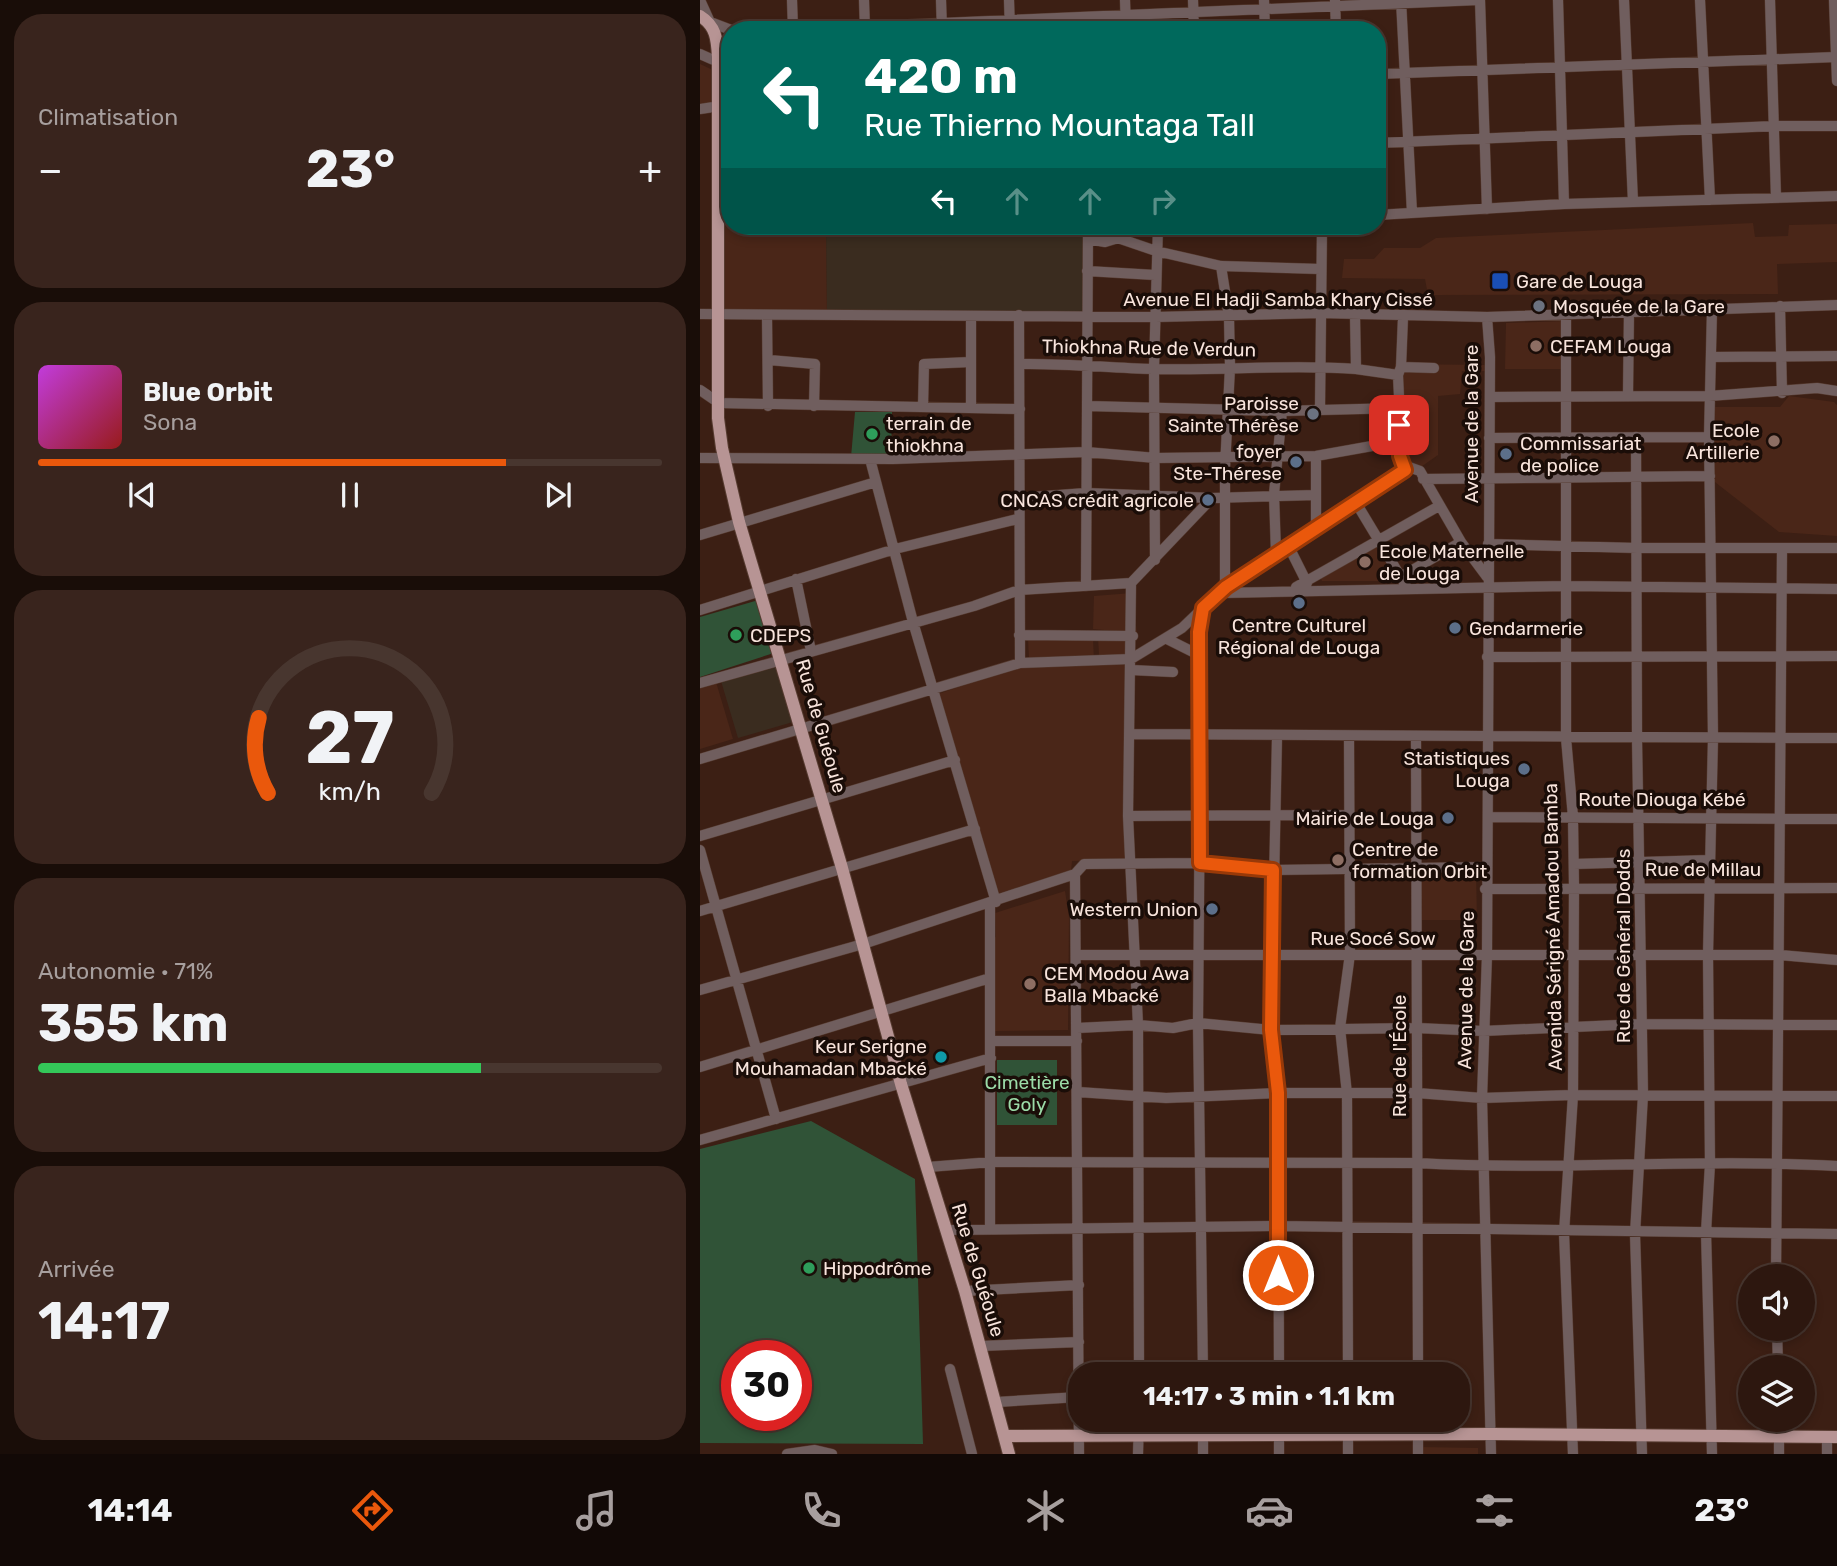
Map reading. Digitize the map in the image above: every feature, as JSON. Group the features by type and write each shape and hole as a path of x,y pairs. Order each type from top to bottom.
{"main road":[{"name":"Rue de Guéoule","path":"705,19 717,40 720,106 719,403 724,457 739,522 842,868 901,1084 981,1346 1009,1454"},
{"path":"1006,1436 1492,1434 1832,1437"}],"street":[{"path":"792,0 793,21"},
{"path":"864,0 865,21"},
{"path":"941,0 942,21"},
{"path":"1009,0 1010,21"},
{"path":"1125,0 1125,21"},
{"path":"1041,21 1193,5 1479,0 1487,209"},
{"path":"1558,0 1564,204"},
{"path":"1624,0 1633,202"},
{"path":"1700,0 1710,200"},
{"path":"1770,0 1776,198"},
{"path":"1834,0 1837,79"},
{"path":"700,1 705,19"},
{"path":"1401,2 1412,213"},
{"path":"700,54 718,62"},
{"path":"1386,73 1836,57"},
{"path":"700,110 720,106"},
{"path":"1386,143 1774,126 1837,126"},
{"path":"1386,214 1564,204 1837,196"},
{"path":"1086,586 1087,235"},
{"path":"1155,560 1154,275 1157,235"},
{"path":"1320,410 1322,235"},
{"path":"1087,239 1105,242 1118,238 1156,251 1221,266 1320,269"},
{"path":"1221,266 1229,317 1230,367 1223,590"},
{"path":"1087,271 1154,275"},
{"name":"Avenue El Hadji Samba Khary Cissé","path":"700,314 1229,317 1320,313 1488,317 1837,305"},
{"path":"1780,306 1782,393"},
{"path":"1712,309 1709,437 1713,738 1708,955 1710,1164 1706,1232 1712,1454"},
{"path":"1628,395 1629,312"},
{"path":"1019,315 1017,519 1020,663"},
{"path":"1355,315 1356,369"},
{"name":"Avenida Sérigné Amadou Bamba","path":"1566,315 1566,737 1573,817 1574,887 1573,1095 1564,1233 1573,1454"},
{"path":"767,316 768,406"},
{"path":"971,316 971,408"},
{"path":"1403,317 1399,408 1400,441 1405,470"},
{"name":"Avenue de la Gare","path":"1488,317 1490,397 1487,582 1488,817 1485,889 1487,955 1482,1098 1491,1454"},
{"path":"1711,357 1837,356"},
{"path":"769,360 815,364 814,406"},
{"path":"923,407 924,364 971,362"},
{"name":"Thiokhna Rue de Verdun","path":"1020,364 1086,363 1154,369 1319,367 1399,371 1434,368"},
{"path":"1490,397 1709,396 1782,393 1816,388 1837,391"},
{"path":"700,390 719,403 768,406 1020,409"},
{"path":"1087,406 1282,411 1399,408"},
{"path":"1276,553 1274,495 1282,411"},
{"name":"Rue de Général Dodds","path":"1636,437 1637,738 1642,954 1640,1024 1643,1095 1635,1234 1642,1454"},
{"path":"1489,438 1709,437"},
{"path":"700,458 870,459 1086,452 1156,458 1278,457 1317,456 1400,441"},
{"path":"1316,528 1317,456"},
{"path":"870,459 913,622 975,829 993,902 990,978 990,1229"},
{"path":"1131,665 1167,639 1223,590 1355,501 1414,467 1487,582"},
{"path":"1423,479 1489,476 1710,477"},
{"path":"700,535 876,482"},
{"path":"1018,498 1086,493 1212,498 1316,495"},
{"path":"700,683 1000,599 1019,590 1131,583 1212,498"},
{"path":"1355,501 1408,589"},
{"path":"1290,590 1307,583 1439,506"},
{"path":"700,610 895,549 1017,519"},
{"path":"1402,576 1461,542"},
{"path":"1489,544 1637,548 1837,548"},
{"path":"1289,545 1307,583"},
{"path":"1776,1264 1779,1162 1782,548"},
{"path":"796,579 811,651"},
{"path":"1223,590 1408,589 1487,582 1711,589 1837,589"},
{"path":"1131,583 1133,636 1128,816 1138,1025 1136,1164 1139,1362"},
{"path":"1203,608 1199,632 1198,1023 1203,1362"},
{"path":"1019,635 1133,636"},
{"path":"1167,639 1201,656"},
{"path":"1487,657 1837,656"},
{"path":"700,759 1020,663 1131,665 1173,671"},
{"path":"1130,734 1277,737 1837,738"},
{"path":"1348,1362 1348,1094 1340,1028 1350,954 1349,736"},
{"path":"1277,737 1271,1030 1278,1093 1279,1362"},
{"name":"Rue de l'École","path":"1416,737 1414,866 1418,1362"},
{"path":"700,836 955,761"},
{"path":"1128,816 1348,815"},
{"name":"Route Diouga Kébé","path":"1488,817 1837,819"},
{"path":"700,911 975,829"},
{"path":"700,850 776,1119"},
{"path":"1574,864 1710,860"},
{"path":"700,990 863,944 993,902 1077,870 1200,863 1273,870 1486,867"},
{"path":"1077,870 1079,1362"},
{"name":"Rue de Millau","path":"1485,889 1780,886 1837,888"},
{"name":"Rue Socé Sow","path":"1077,955 1272,957 1350,954 1642,954 1780,955 1837,960"},
{"path":"700,1067 990,978"},
{"path":"1077,1028 1138,1025 1173,1028 1198,1023 1271,1030 1417,1028 1483,1031 1572,1025 1837,1025"},
{"path":"991,1041 1077,1041"},
{"path":"700,1140 991,1058"},
{"path":"1078,1092 1137,1096 1417,1093 1482,1098 1708,1094 1779,1098 1837,1096"},
{"path":"928,1167 992,1162 1417,1163 1485,1167 1779,1162 1837,1166"},
{"path":"946,1230 1278,1226 1564,1233 1837,1234"},
{"path":"965,1291 1079,1285"},
{"path":"981,1346 1079,1342"},
{"path":"950,1369 972,1454"},
{"path":"997,1402 1068,1398"},
{"path":"1203,1432 1203,1454"},
{"path":"1279,1432 1279,1454"},
{"path":"1348,1432 1348,1454"},
{"path":"1418,1432 1418,1454"},
{"path":"1779,1454 1780,1432"},
{"path":"1079,1435 1079,1454"},
{"path":"1138,1454 1139,1435"},
{"path":"1827,1454 1832,1437"},
{"path":"787,1454 815,1450 832,1454"}],"shaded area":[{"path":"700,64 713,70 711,106 700,108"},
{"path":"1753,223 1755,237 1788,236 1789,225 1837,224 1837,262 1777,264 1778,294 1428,295 1425,279 1342,278 1344,259 1374,259 1384,248 1420,248 1436,238"},
{"path":"721,232 721,235 826,235 827,315 720,316"},
{"path":"826,235 1085,235 1085,320 827,315"},
{"name":"CEFAM Louga","path":"1567,321 1567,369 1505,369 1506,323"},
{"path":"1395,364 1486,365 1485,371 1462,371 1460,394 1438,396 1438,455 1395,485"},
{"name":"Ecole Artillerie","path":"1789,396 1834,402 1837,405 1837,536 1779,532 1711,479 1710,407 1780,407"},
{"name":"Ecole Maternelle de Louga","path":"1373,546 1377,547 1394,577 1392,581 1322,581 1320,577"},
{"path":"1132,593 1137,633 1093,629 1094,596"},
{"path":"1128,636 1131,655 1099,655 1098,637"},
{"path":"1028,638 1093,638 1094,661 1029,659"},
{"path":"1026,664 1128,665 1128,859 1072,861 1071,871 994,895 938,694"},
{"path":"776,665 793,722 738,738 721,681"},
{"path":"716,682 733,739 700,749 700,687"},
{"path":"1418,871 1476,871 1477,920 1419,920"},
{"name":"CEM Modou Awa Balla Mbacké","path":"1065,891 1069,917 1068,1030 993,1031 991,938 996,937 995,913"},
{"path":"1420,1447 1478,1448 1478,1454 1419,1454"}],"green space":[{"name":"terrain de thiokhna","path":"855,412 892,412 891,456 851,457"},
{"name":"CDEPS","path":"762,599 777,652 700,677 700,617"},
{"name":"Cimetière Goly","path":"997,1060 1057,1060 1057,1125 997,1125"},
{"name":"Hippodrôme","path":"811,1121 915,1179 923,1444 700,1443 700,1149"}],"place":[{"name":"Gare de Louga","path":"1500,281"},
{"name":"Mosquée de la Gare","path":"1539,306"},
{"name":"CEFAM Louga","path":"1536,346"},
{"name":"Paroisse Sainte Thérèse","path":"1313,414"},
{"name":"terrain de thiokhna","path":"872,434"},
{"name":"Ecole Artillerie","path":"1774,441"},
{"name":"Commissariat de police","path":"1506,454"},
{"name":"foyer Ste-Thérese","path":"1296,462"},
{"name":"CNCAS crédit agricole","path":"1208,500"},
{"name":"Ecole Maternelle de Louga","path":"1365,562"},
{"name":"Centre Culturel Régional de Louga","path":"1299,603"},
{"name":"Gendarmerie","path":"1455,628"},
{"name":"CDEPS","path":"736,635"},
{"name":"Statistiques Louga","path":"1524,769"},
{"name":"Mairie de Louga","path":"1448,818"},
{"name":"Centre de formation Orbit","path":"1338,860"},
{"name":"Western Union","path":"1212,909"},
{"name":"CEM Modou Awa Balla Mbacké","path":"1030,984"},
{"name":"Keur Serigne Mouhamadan Mbacké","path":"941,1057"},
{"name":"Hippodrôme","path":"809,1268"}],"route":[{"path":"1278,1275 1278,1093 1271,1030 1273,870 1200,863 1199,632 1203,608 1226,587 1405,470 1400,456 1399,425"}]}
